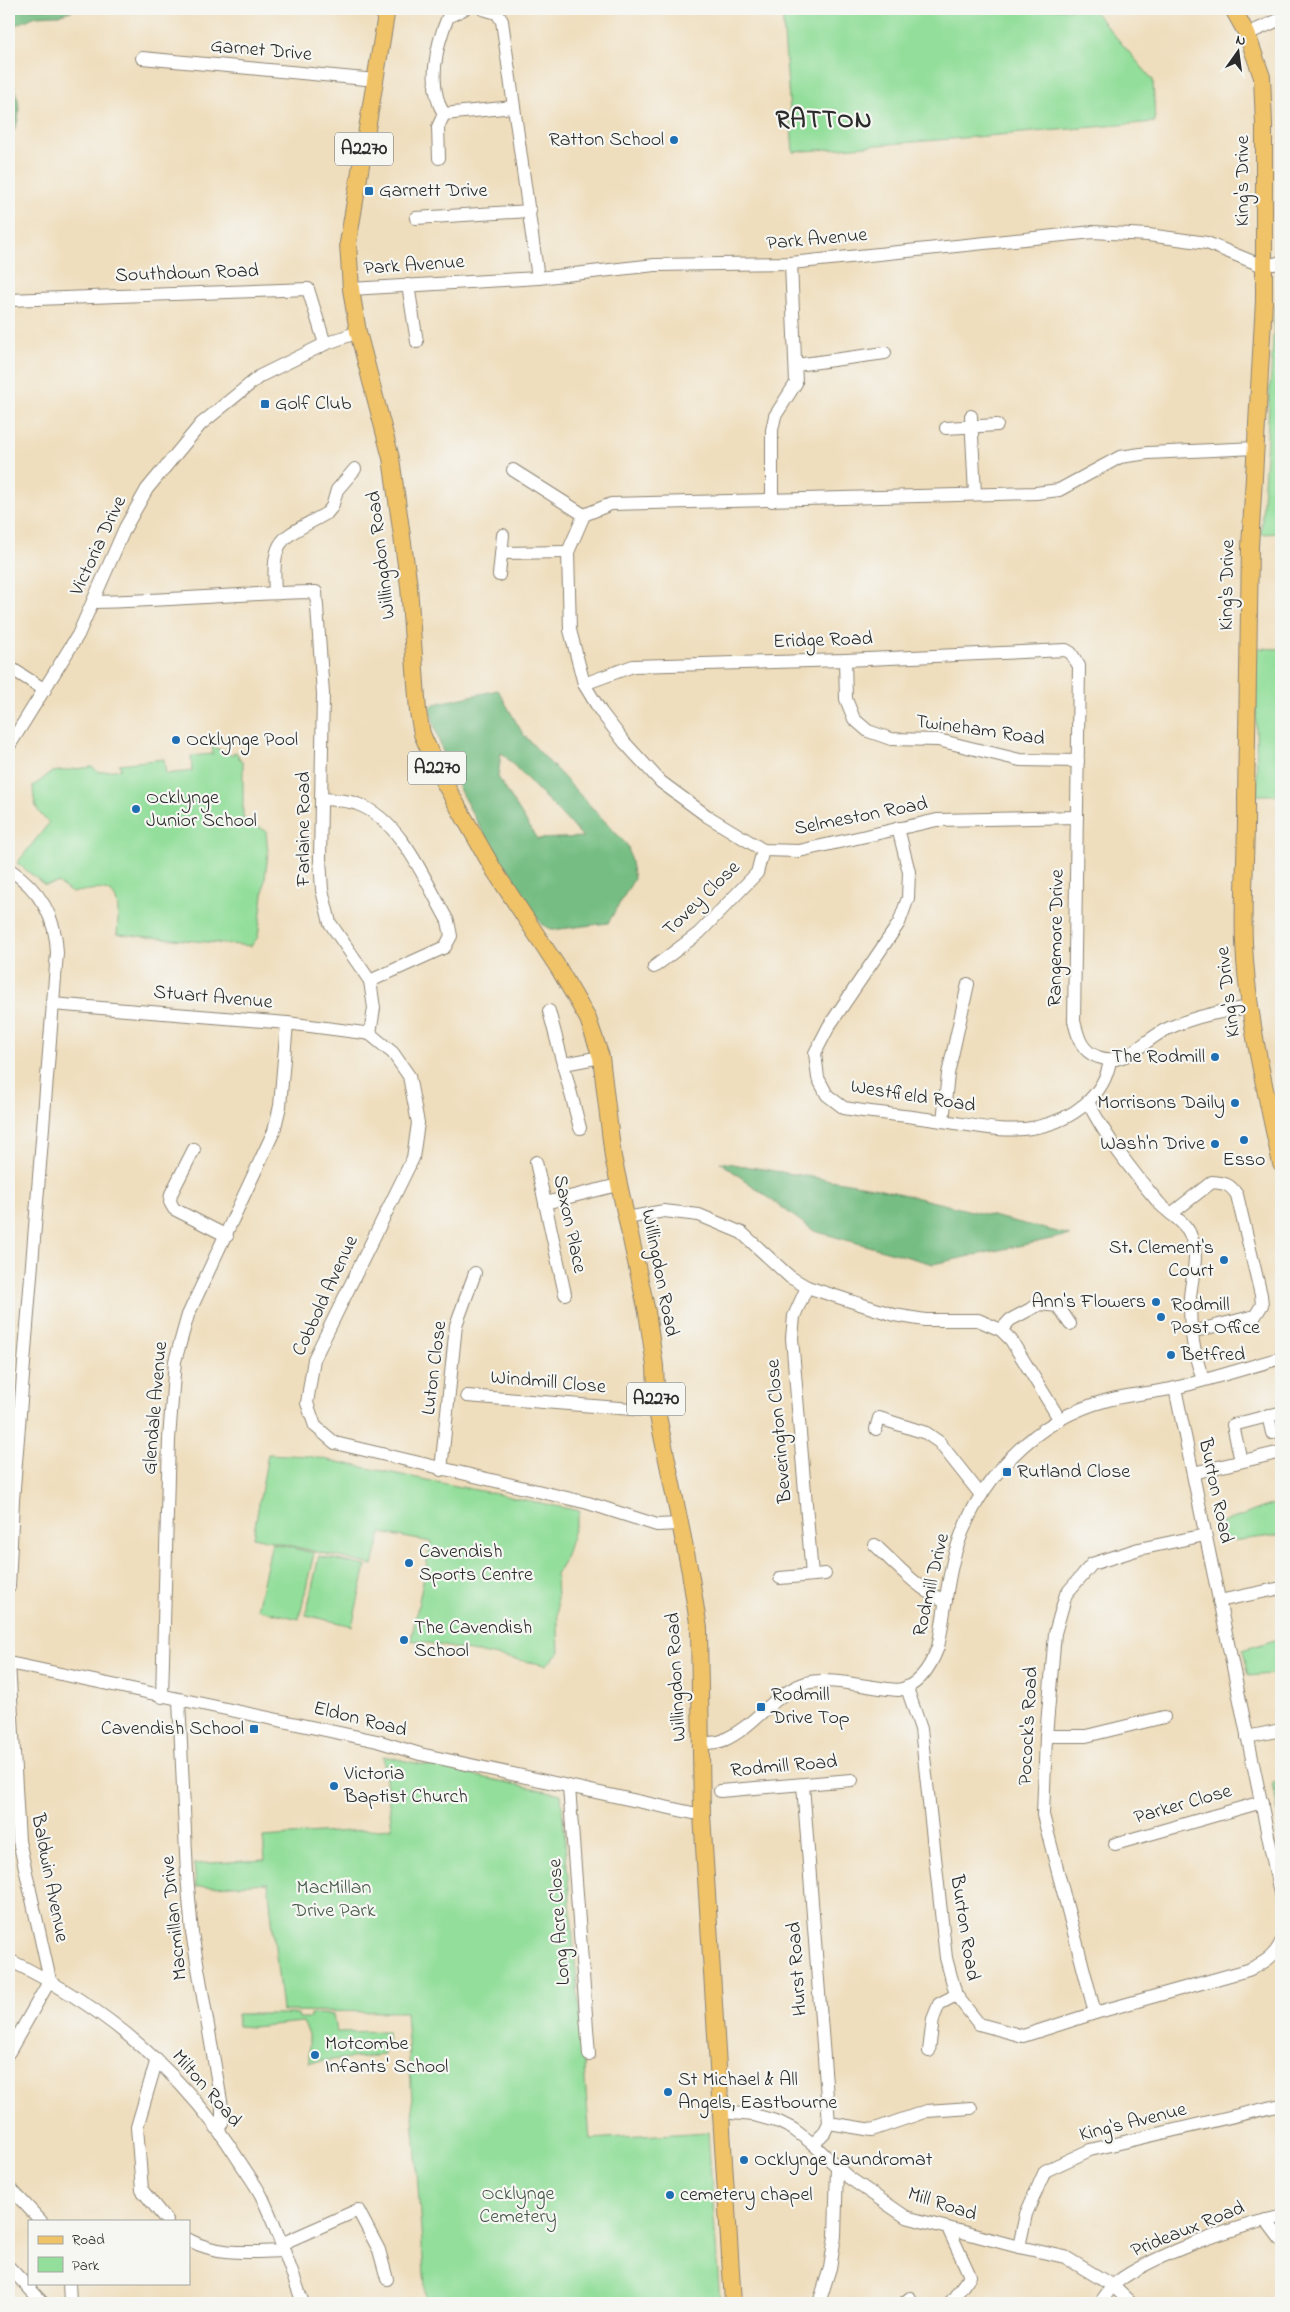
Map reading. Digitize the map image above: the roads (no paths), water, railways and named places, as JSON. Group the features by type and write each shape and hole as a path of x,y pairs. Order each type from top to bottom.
{"main road":[{"name":"Willingdon Road","path":"387,9 348,242 351,289 358,332 391,458 409,586 418,712 422,734 441,777 494,870 584,1012 601,1057 613,1157 647,1312 655,1366 657,1411 690,1572 699,1629 702,1815 733,2303"},
{"name":"King's Drive","path":"1233,9 1247,34 1262,77 1264,265 1250,547 1246,799 1248,830 1244,898 1244,944 1250,1007 1281,1164"}],"street":[{"path":"439,158 438,127 444,114 436,97 436,53 440,36 448,17 464,9"},
{"path":"483,9 497,13 502,21 538,278"},
{"path":"1247,34 1281,19"},
{"name":"Garnet Drive","path":"142,58 376,80"},
{"path":"444,114 513,107"},
{"path":"416,218 530,211"},
{"name":"Park Avenue","path":"351,289 538,278 655,266 791,263 1093,232 1148,235 1207,243 1264,265 1281,262"},
{"path":"772,501 772,430 775,416 796,383 791,263"},
{"path":"408,285 417,342"},
{"name":"Southdown Road","path":"9,303 308,288 325,344"},
{"name":"Victoria Drive","path":"9,746 78,635 94,602 124,528 147,489 201,424 260,376 325,344 358,332"},
{"path":"796,365 884,353"},
{"path":"971,421 975,494"},
{"path":"946,428 971,421 997,425"},
{"path":"514,470 584,515 611,504 772,501 1059,490 1120,457 1148,453 1256,448"},
{"path":"274,592 273,562 275,550 285,537 327,513 332,507 337,490 355,469"},
{"name":"Selmeston Road","path":"584,515 568,552 570,630 584,684 601,712 625,744 661,782 707,816 764,850 799,851 937,820 1078,817"},
{"path":"499,575 503,535"},
{"path":"501,553 568,552"},
{"name":"Farlaine Road","path":"94,602 158,601 274,592 316,592 323,694 320,867 322,890 330,923 370,981 374,1008 370,1034"},
{"name":"Eridge Road","path":"584,684 634,666 845,660 1066,650"},
{"name":"Rangemore Drive","path":"1066,650 1071,653 1079,666 1074,1021 1078,1039 1086,1050 1101,1059 1110,1060"},
{"name":"Twineham Road","path":"845,660 846,700 854,719 868,731 891,738 938,740 1020,760 1078,761"},
{"path":"9,667 45,690"},
{"path":"322,799 357,803 380,816 399,836 448,921 451,936 445,947 370,981"},
{"name":"Westfield Road","path":"898,828 909,872 908,898 899,923 829,1026 815,1053 818,1078 827,1096 844,1108 1001,1129 1037,1128 1070,1115 1088,1102 1102,1086 1108,1073 1110,1060"},
{"name":"Tovey Close","path":"654,966 699,933 757,873 764,850"},
{"path":"9,869 26,881 40,898 53,922 56,953 12,1500 9,1587"},
{"path":"943,1121 948,1074 968,984"},
{"name":"Stuart Avenue","path":"52,1004 287,1023 370,1034"},
{"path":"1110,1060 1127,1056 1164,1030 1186,1020 1212,1013 1250,1007"},
{"path":"549,1011 580,1128"},
{"name":"Glendale Avenue","path":"162,1697 169,1439 175,1361 188,1315 227,1236 274,1131 280,1106 287,1023"},
{"name":"Cobbold Avenue","path":"370,1034 393,1053 409,1076 418,1123 413,1158 314,1359 307,1403 315,1426 335,1443 588,1504 656,1525 680,1524"},
{"path":"564,1064 601,1057"},
{"path":"1088,1102 1101,1129 1159,1203 1189,1232 1195,1252 1196,1266 1190,1299 1190,1332 1194,1354 1203,1380"},
{"path":"194,1149 171,1194 170,1202 174,1209 227,1236"},
{"name":"Saxon Place","path":"536,1162 565,1294"},
{"path":"1171,1214 1212,1182 1226,1183 1231,1186 1236,1196 1261,1295 1262,1305 1256,1316 1190,1332"},
{"path":"545,1203 618,1185"},
{"path":"627,1218 664,1211 678,1212 719,1222 742,1233 790,1277 808,1287 894,1315 925,1320 978,1320 1000,1330 1011,1340 1060,1420"},
{"name":"Luton Close","path":"441,1470 456,1326 475,1272"},
{"name":"Beverington Close","path":"780,1578 819,1574 792,1338 794,1316 808,1287"},
{"path":"1000,1330 1010,1320 1040,1304 1058,1306 1070,1324"},
{"name":"Rodmill Drive","path":"908,1688 918,1680 934,1658 943,1624 956,1550 970,1515 999,1468 1022,1446 1060,1420 1084,1407 1110,1399 1175,1388 1281,1358"},
{"name":"Rodmill Drive","path":"1268,1362 1281,1362"},
{"name":"Burton Road","path":"1175,1388 1248,1737 1278,1867 1281,1898"},
{"name":"Windmill Close","path":"467,1396 657,1411"},
{"path":"1241,1462 1230,1425 1274,1414 1272,1433"},
{"path":"876,1429 879,1418 926,1433 939,1442 981,1495"},
{"path":"1193,1473 1281,1452"},
{"name":"Pocock's Road","path":"1095,2013 1043,1815 1046,1736 1055,1633 1066,1594 1092,1564 1139,1549 1205,1535"},
{"path":"875,1544 898,1567 937,1598 946,1601"},
{"path":"1219,1601 1281,1588"},
{"name":"Eldon Road","path":"9,1663 162,1697 368,1739 420,1754 702,1815"},
{"name":"Baldwin Avenue","path":"9,1663 19,1841 50,1980"},
{"path":"702,1743 724,1740 745,1727 783,1694 809,1682 822,1681 885,1689 908,1688"},
{"name":"Burton Road","path":"908,1688 921,1729 946,1958 956,1995 979,2024 1023,2036 1095,2013 1248,1970 1261,1964 1271,1956 1281,1942"},
{"name":"Macmillan Drive","path":"179,1700 187,1875 192,1933 222,2106 222,2123 219,2128"},
{"path":"1046,1736 1086,1736 1164,1717"},
{"path":"1248,1737 1281,1730"},
{"name":"Rodmill Road","path":"720,1791 852,1780"},
{"name":"Hurst Road","path":"802,1785 829,2124"},
{"name":"Long Acre Close","path":"569,1787 589,2055"},
{"name":"Parker Close","path":"1115,1844 1262,1802"},
{"name":"Milton Road","path":"9,1960 50,1980 102,2013 157,2059 219,2128 261,2196 304,2303"},
{"path":"9,2052 50,1980"},
{"path":"929,2051 933,2019 939,2004 956,1995"},
{"path":"157,2059 137,2127 142,2190 167,2220"},
{"name":"King's Avenue","path":"1019,2247 1026,2214 1045,2171 1090,2150 1281,2105"},
{"path":"813,2144 824,2133 829,2124 866,2130 928,2111 971,2108"},
{"name":"Mill Road","path":"721,2112 747,2114 779,2122 793,2129 813,2144 837,2167 906,2217 1064,2257 1112,2286 1130,2303"},
{"path":"819,2303 830,2268 834,2244 837,2167"},
{"path":"11,2188 41,2220"},
{"path":"190,2240 205,2248 231,2253 282,2248 358,2210 379,2250 387,2279"},
{"name":"Prideaux Road","path":"1112,2286 1133,2272 1190,2246 1266,2220 1281,2217"},
{"path":"1266,2220 1281,2240"},
{"path":"948,2228 970,2276 950,2303"},
{"path":"9,2267 43,2303"},
{"path":"69,2284 70,2303"},
{"path":"1100,2303 1112,2286"}],"place":[{"name":"Ratton School","path":"674,140"},
{"name":"Garnett Drive","path":"369,191"},
{"name":"Golf Club","path":"265,404"},
{"name":"Ocklynge Pool","path":"176,740"},
{"name":"Ocklynge Junior School","path":"136,809"},
{"name":"The Rodmill","path":"1215,1057"},
{"name":"Morrisons Daily","path":"1235,1103"},
{"name":"Esso","path":"1244,1140"},
{"name":"Wash'n Drive","path":"1215,1144"},
{"name":"St. Clement's Court","path":"1224,1260"},
{"name":"Ann's Flowers","path":"1156,1302"},
{"name":"Rodmill Post Office","path":"1161,1317"},
{"name":"Betfred","path":"1171,1355"},
{"name":"Rutland Close","path":"1007,1472"},
{"name":"Cavendish Sports Centre","path":"409,1563"},
{"name":"The Cavendish School","path":"404,1640"},
{"name":"Rodmill Drive Top","path":"761,1707"},
{"name":"Cavendish School","path":"254,1729"},
{"name":"Victoria Baptist Church","path":"334,1786"},
{"name":"Motcombe Infants' School","path":"315,2055"},
{"name":"St Michael & All Angels, Eastbourne","path":"668,2092"},
{"name":"Ocklynge Laundromat","path":"744,2160"},
{"name":"cemetery chapel","path":"670,2195"}],"district":[{"name":"RATTON","path":"824,121"}],"park label":[{"name":"MacMillan Drive Park","path":"334,1900"},
{"name":"Ocklynge Cemetery","path":"518,2206"}]}
